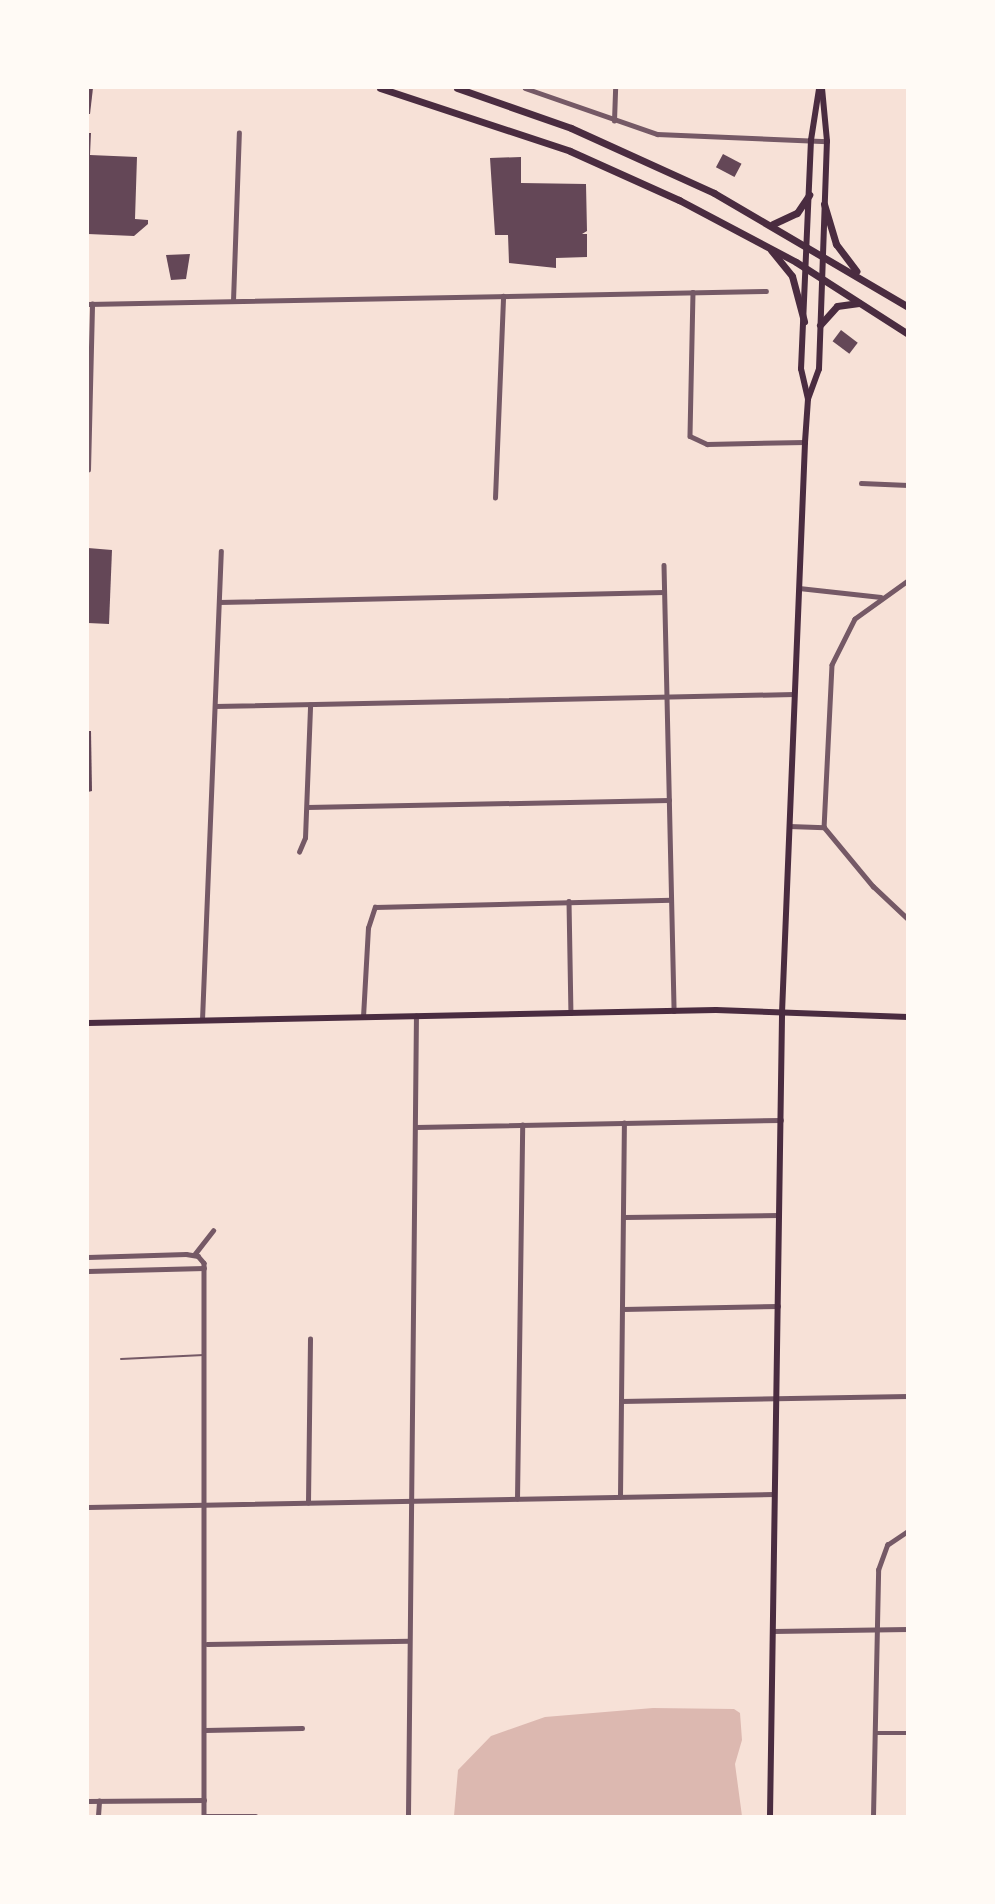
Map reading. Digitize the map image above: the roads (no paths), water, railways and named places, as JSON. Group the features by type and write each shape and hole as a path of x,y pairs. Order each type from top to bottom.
{"highway":[{"path":"380,88 570,151 769,247 908,334"},
{"path":"457,88 610,145 773,225 908,307"},
{"path":"773,225 797,213 809,195"},
{"path":"824,204 836,244 862,277"},
{"path":"769,247 792,276 804,321"},
{"path":"820,325 837,306 862,303"}],"main road":[{"path":"770,1816 782,1013 808,399 802,369 811,140 821,88"},
{"path":"808,399 819,369 828,141 821,88"},
{"path":"88,1023 674,1011 908,1017"}],"street":[{"path":"525,88 657,134 828,141"},
{"path":"614,121 615,88"},
{"path":"233,301 239,133"},
{"path":"88,470 90,304 766,291"},
{"path":"693,292 690,436 707,444 805,442"},
{"path":"495,498 503,296"},
{"path":"862,483 908,485"},
{"path":"201,1020 221,551"},
{"path":"664,565 674,1011"},
{"path":"908,581 882,597 855,619 832,665 824,827 873,886 908,919"},
{"path":"799,588 882,597"},
{"path":"219,602 664,592"},
{"path":"215,706 794,694"},
{"path":"299,852 305,838 310,705"},
{"path":"307,807 669,800"},
{"path":"788,826 824,827"},
{"path":"363,1017 371,910 385,905 671,900"},
{"path":"569,901 571,1013"},
{"path":"408,1816 416,1016"},
{"path":"416,1127 780,1120"},
{"path":"620,1497 624,1123"},
{"path":"517,1499 522,1125"},
{"path":"624,1217 779,1215"},
{"path":"194,1255 213,1231"},
{"path":"88,1257 194,1255 204,1260 204,1816 256,1816"},
{"path":"88,1271 204,1268"},
{"path":"623,1309 778,1306"},
{"path":"308,1503 310,1339"},
{"path":"621,1401 908,1396"},
{"path":"88,1507 774,1494"},
{"path":"873,1816 876,1630 881,1556 896,1536 908,1531"},
{"path":"773,1631 908,1629"},
{"path":"206,1644 409,1641"},
{"path":"205,1730 302,1728"},
{"path":"875,1733 908,1733"},
{"path":"88,1801 204,1800"},
{"path":"98,1816 99,1801"}],"lane":[{"path":"121,1359 206,1355"}]}
